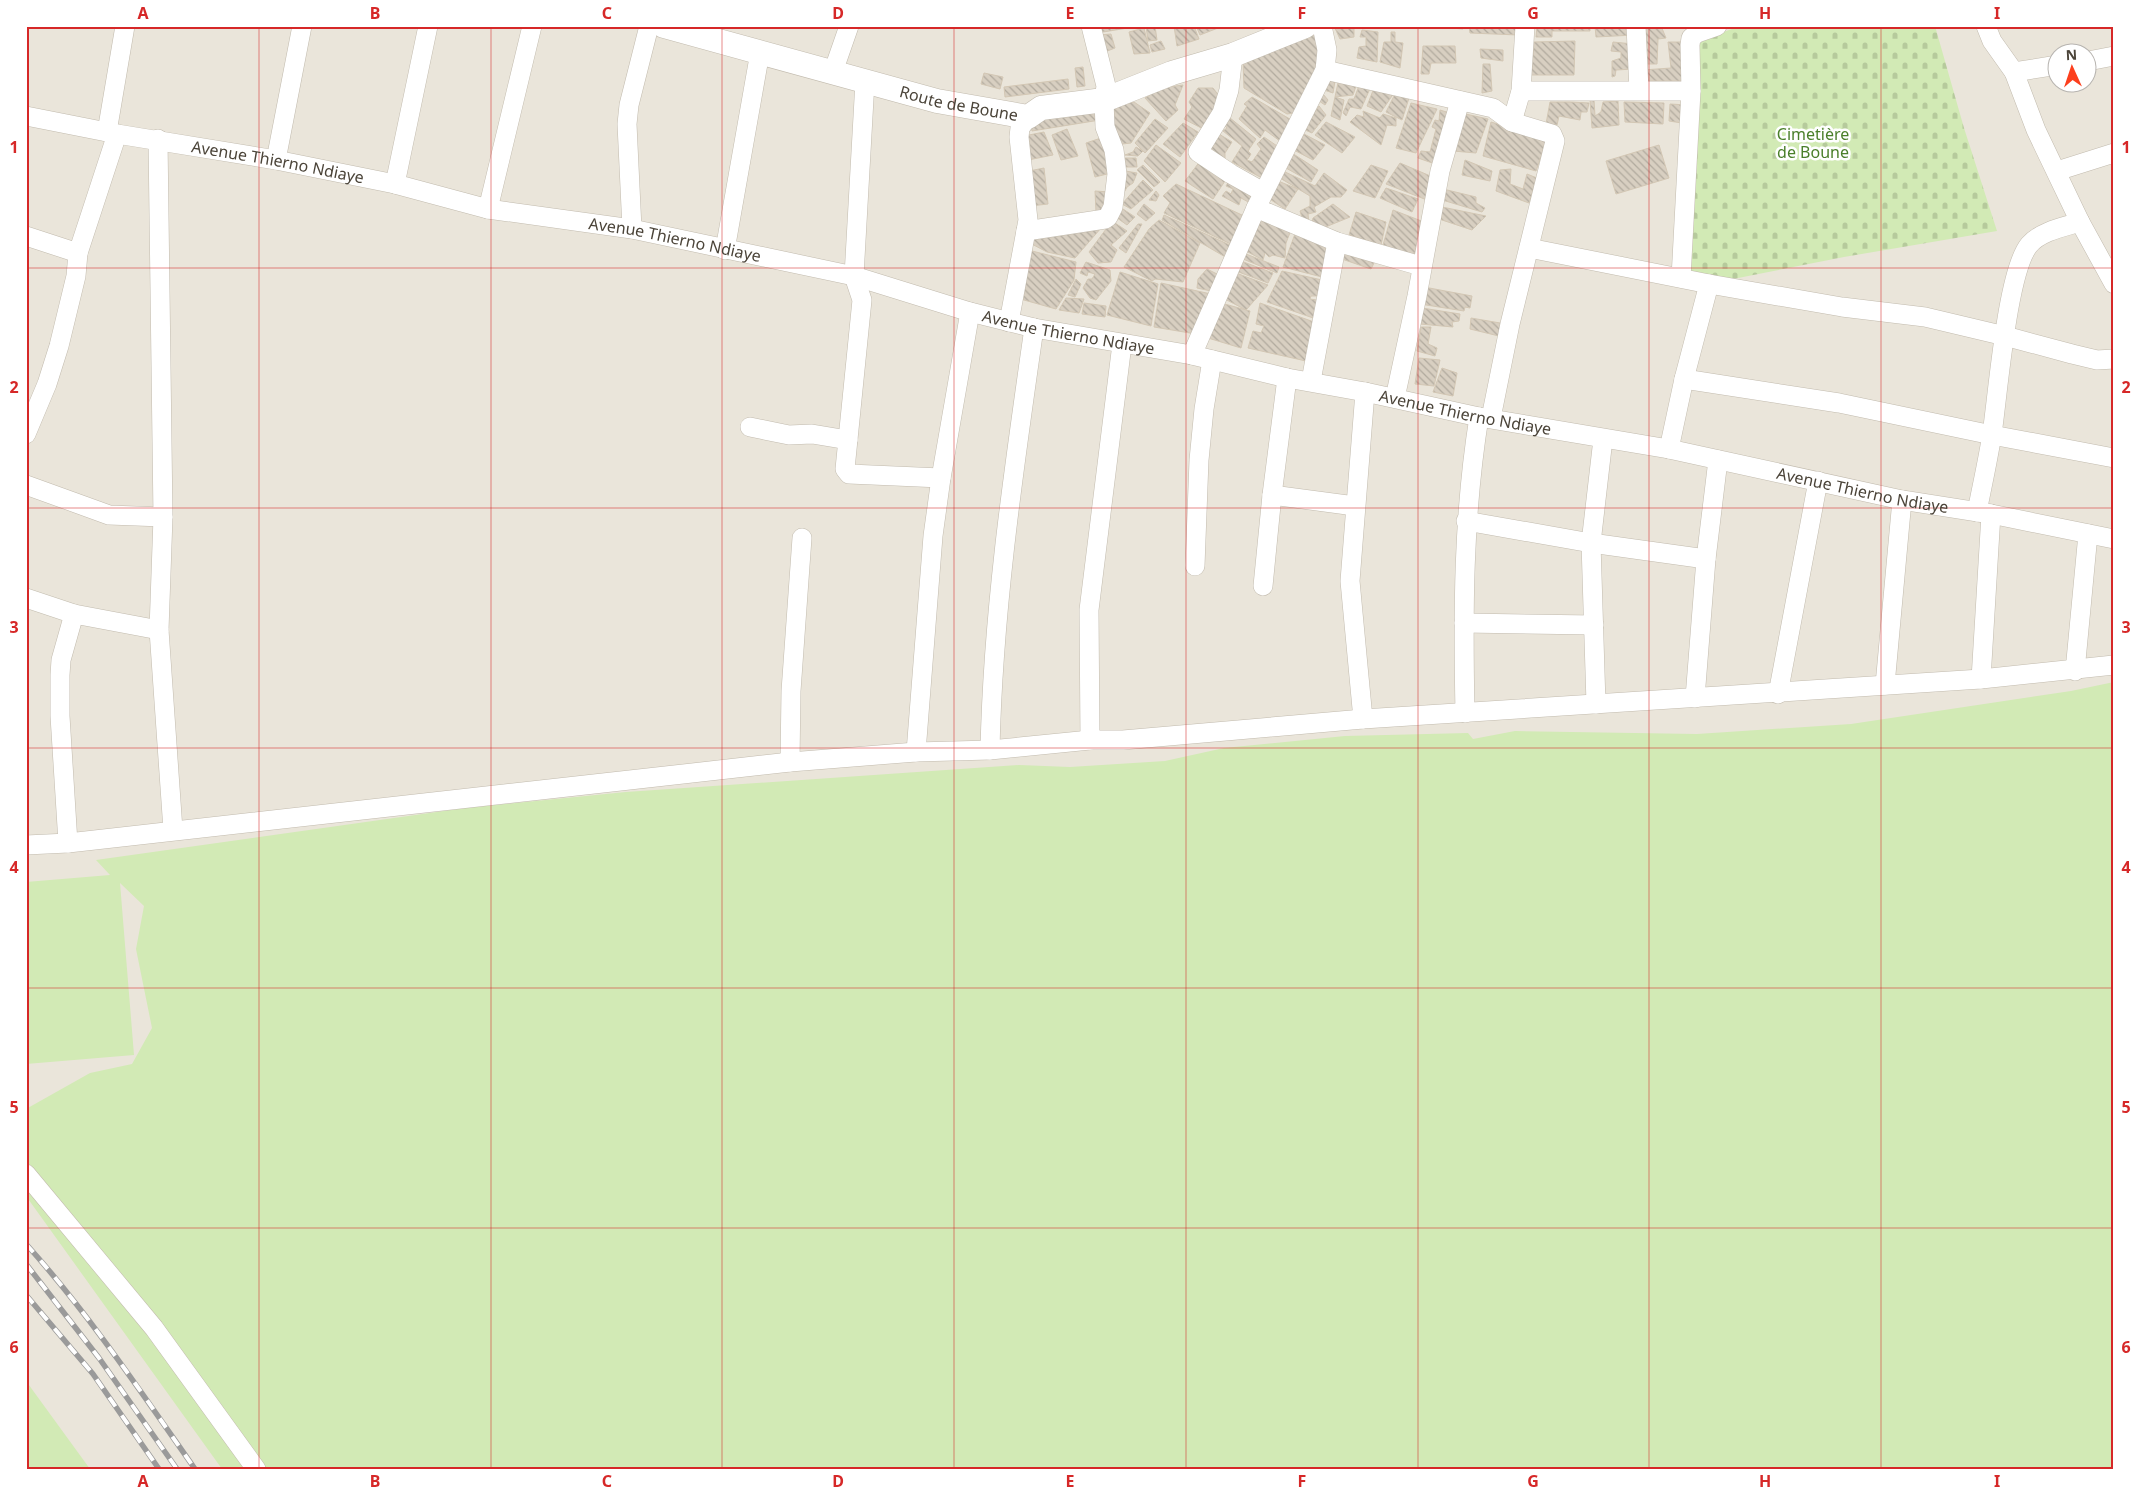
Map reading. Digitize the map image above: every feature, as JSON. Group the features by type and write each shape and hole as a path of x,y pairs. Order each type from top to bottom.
{"street":[{"path":"26,434 47,384 59,346 76,276 78,253 112,133 125,26"},
{"path":"276,160 302,26"},
{"path":"395,184 428,26"},
{"path":"488,209 532,26"},
{"path":"632,229 629,105 649,26"},
{"name":"Route de Boune","path":"664,26 707,32 760,52 937,101 1028,117 1041,108 1104,100 1172,73 1233,55 1305,26"},
{"path":"832,72 849,26"},
{"path":"1026,231 1105,219 1111,213 1117,174 1114,150 1105,127 1104,100 1106,86 1091,26"},
{"path":"1192,355 1260,200 1325,70 1327,50 1322,26"},
{"path":"1512,122 1520,91 1525,26"},
{"path":"1636,26 1639,90"},
{"path":"1681,278 1691,91 1691,38 1697,33 1717,26"},
{"path":"1986,26 1992,41 2014,72 2036,130 2057,170 2080,222 2106,250 2114,284"},
{"path":"725,250 760,52"},
{"path":"1233,55 1229,90 1222,113 1198,152 1231,174 1260,200 1337,242 1421,266"},
{"path":"2098,59 2114,56"},
{"path":"2014,72 2048,67"},
{"path":"1325,70 1493,108 1512,122 1552,134 1555,141 1510,324 1471,470 1466,521 1465,713"},
{"path":"865,81 854,276 862,300 845,469 849,474 941,478"},
{"path":"1520,91 1691,91"},
{"path":"1395,398 1417,296 1440,171 1460,101"},
{"name":"Avenue Thierno Ndiaye","path":"26,116 112,133 276,160 395,184 488,209 632,229 854,276 970,312 1034,328 1192,355 1287,378 1311,381 1485,418 1669,449 1902,500 1984,513 2114,539"},
{"path":"1009,322 1028,220 1019,137 1020,128 1028,117"},
{"path":"158,140 163,516 158,630 172,830"},
{"path":"2057,170 2114,153"},
{"path":"1981,680 1984,513 1992,435 2014,284 2028,246 2039,236 2080,222"},
{"path":"26,236 78,253"},
{"path":"1311,381 1337,242"},
{"path":"1529,248 1709,284 1842,307 1924,317 2088,358 2104,361 2114,359"},
{"path":"1669,449 1684,379 1709,284"},
{"path":"916,752 929,578 941,478 970,312"},
{"path":"990,750 992,690 1006,537 1034,328"},
{"path":"1090,740 1089,610 1122,344"},
{"path":"1195,566 1202,426 1212,360"},
{"path":"1263,586 1287,378"},
{"path":"1684,379 1839,403 2114,458"},
{"path":"1363,719 1350,581 1365,392"},
{"path":"750,427 789,435 812,434 848,440"},
{"path":"1596,704 1591,543 1603,439"},
{"path":"1695,698 1706,559 1718,460"},
{"path":"1778,694 1818,481"},
{"path":"26,486 109,515 163,516"},
{"path":"1272,495 1355,506"},
{"path":"1885,685 1902,500"},
{"path":"1466,521 1591,543 1706,559"},
{"path":"2075,671 2088,534"},
{"path":"790,762 791,691 802,538"},
{"path":"26,598 74,614 158,630"},
{"path":"68,843 60,716 60,675 61,660 74,614"},
{"path":"1464,623 1594,625"},
{"path":"26,845 68,843 790,762 916,752 990,750 1090,740 1123,740 1363,719 1981,680 2075,671 2114,665"},
{"path":"26,1174 154,1328 256,1469"}],"shaded area":[{"path":"26,26 2114,26 2114,1469 26,1469"}],"green space":[{"name":"Cimetière de Boune","path":"1740,26 1935,26 1964,128 1997,231 1844,257 1728,280 1688,270 1699,41"},
{"path":"2114,682 2114,1469 222,1469 26,1196 26,1109 90,1073 132,1064 152,1028 136,949 144,906 120,883 134,1055 26,1064 26,882 110,875 96,860 465,808 626,792 1019,765 1070,767 1165,761 1224,748 1345,736 1468,733 1473,739 1515,731 1697,734 1851,724 2071,691"},
{"path":"26,1381 90,1469 26,1469"}],"building":[{"path":"1095,26 1140,26 1097,33"},
{"path":"1146,26 1155,26 1157,40 1148,41"},
{"path":"1174,26 1194,26 1199,39 1177,46"},
{"path":"1196,26 1217,26 1218,28 1200,35"},
{"path":"1334,26 1354,26 1354,37 1340,39"},
{"path":"1427,26 1463,26 1463,29"},
{"path":"1469,26 1519,26 1518,35 1470,33"},
{"path":"1537,26 1590,26 1590,31 1552,31 1552,37 1536,37"},
{"path":"1595,26 1634,26 1634,35 1596,37"},
{"path":"1661,26 1666,38 1658,39 1657,64 1646,64 1644,27"},
{"path":"1144,28 1150,53 1134,54 1129,32"},
{"path":"1362,30 1378,32 1377,62 1357,58 1359,47 1366,46 1366,37 1360,37"},
{"path":"1316,32 1321,67 1294,113 1287,114 1244,88 1243,61"},
{"path":"1391,32 1395,32 1395,42 1403,43 1400,68 1380,62 1384,42 1391,42"},
{"path":"1111,34 1115,48 1102,53 1098,35"},
{"path":"1161,41 1165,49 1152,52 1150,45"},
{"path":"1575,41 1574,75 1531,75 1534,42"},
{"path":"1613,42 1633,44 1633,69 1616,70 1615,76 1612,77 1612,61 1621,58 1621,52 1611,51"},
{"path":"1668,42 1686,42 1688,81 1647,81 1643,70 1671,68"},
{"path":"1423,46 1455,46 1456,63 1431,63 1429,74 1421,74"},
{"path":"1480,49 1503,50 1503,61 1481,58"},
{"path":"1483,64 1490,64 1492,91 1482,93"},
{"path":"1083,67 1085,86 1077,87 1075,68"},
{"path":"984,73 1003,77 1000,89 981,84"},
{"path":"1328,77 1335,81 1333,93 1324,90"},
{"path":"1339,78 1357,83 1353,95 1335,97"},
{"path":"1068,79 1069,89 1005,97 1004,87"},
{"path":"1360,83 1372,84 1361,109 1350,107 1346,116 1343,113 1349,99 1354,99"},
{"path":"1183,85 1175,105 1178,110 1166,121 1145,98 1161,88"},
{"path":"1198,88 1213,88 1223,101 1207,131 1184,119 1192,107 1189,102"},
{"path":"1374,88 1394,93 1381,112 1367,106"},
{"path":"1323,94 1328,100 1325,105 1319,101"},
{"path":"1395,94 1409,98 1402,120 1386,112"},
{"path":"1252,97 1295,122 1284,144 1265,130 1260,138 1239,119 1247,106 1244,104"},
{"path":"1335,97 1344,100 1340,120 1331,116"},
{"path":"1590,100 1594,100 1595,116 1601,112 1603,102 1618,101 1619,125 1592,128"},
{"path":"1134,102 1150,113 1131,143 1122,144 1110,137 1106,108 1117,104"},
{"path":"1550,102 1589,103 1587,112 1581,112 1580,120 1559,116 1557,125 1546,124"},
{"path":"1624,102 1664,103 1663,124 1625,122"},
{"path":"1411,103 1437,109 1416,153 1396,148"},
{"path":"1670,104 1687,105 1682,123 1669,121"},
{"path":"1319,106 1326,115 1312,133 1303,129"},
{"path":"1098,110 1100,120 1032,131 1030,120"},
{"path":"1440,110 1453,114 1438,165 1418,158 1421,151 1430,152 1436,129 1432,127 1435,120 1439,121"},
{"path":"1363,111 1380,118 1383,114 1396,118 1396,126 1387,125 1381,145 1350,122 1357,115 1364,117"},
{"path":"1461,113 1488,119 1476,153 1453,151"},
{"path":"1230,118 1256,139 1248,151 1251,154 1247,160 1252,162 1261,149 1257,144 1264,137 1280,148 1262,178 1232,162 1242,146 1223,131 1227,128 1224,125"},
{"path":"1155,119 1168,128 1145,153 1135,143"},
{"path":"1326,122 1355,137 1342,153 1315,135"},
{"path":"1491,122 1547,139 1536,171 1483,156"},
{"path":"1183,123 1198,132 1180,157 1163,144"},
{"path":"1067,129 1078,156 1061,160 1052,135"},
{"path":"1044,132 1053,155 1028,160 1024,136"},
{"path":"1219,134 1232,142 1225,153 1225,159 1209,151"},
{"path":"1304,134 1325,145 1313,160 1292,149"},
{"path":"1101,138 1111,173 1095,177 1086,143"},
{"path":"1156,145 1181,163 1165,182 1144,161"},
{"path":"1659,145 1669,178 1616,194 1606,161"},
{"path":"1136,147 1143,151 1138,156 1125,155 1133,152"},
{"path":"1292,153 1318,170 1311,182 1286,168"},
{"path":"1204,156 1231,172 1213,199 1185,181"},
{"path":"1120,158 1136,158 1137,167 1119,167"},
{"path":"1465,160 1492,171 1490,181 1462,175"},
{"path":"1400,163 1435,178 1427,200 1386,184"},
{"path":"1143,165 1160,182 1154,187 1137,170"},
{"path":"1371,165 1388,171 1375,198 1353,191"},
{"path":"1044,168 1048,204 1030,206 1029,171"},
{"path":"1511,169 1510,184 1523,189 1527,174 1537,178 1529,203 1496,191 1500,170"},
{"path":"1120,170 1137,173 1133,183 1127,187 1118,204"},
{"path":"1283,171 1315,186 1324,173 1347,190 1341,197 1331,197 1314,207 1316,212 1308,214 1309,224 1304,224 1300,211 1310,206 1310,196 1280,178"},
{"path":"1234,173 1262,189 1252,204 1241,198 1239,205 1222,196 1226,191 1231,194 1233,189 1226,186"},
{"path":"1143,180 1153,190 1131,209 1122,204"},
{"path":"1278,181 1298,189 1285,209 1268,198"},
{"path":"1176,184 1244,216 1233,245 1164,213 1170,203 1163,196"},
{"path":"1386,188 1418,199 1412,212 1380,198"},
{"path":"1443,189 1476,197 1476,203 1485,208 1482,212 1439,199"},
{"path":"1095,191 1110,192 1108,211 1096,212"},
{"path":"1156,191 1159,195 1156,201 1149,200"},
{"path":"1144,204 1155,213 1146,221 1137,214"},
{"path":"1333,204 1350,217 1318,230 1311,227 1313,218"},
{"path":"1120,207 1135,217 1127,225 1113,215"},
{"path":"1442,207 1486,216 1472,230 1439,219"},
{"path":"1393,210 1424,222 1414,256 1383,245"},
{"path":"1356,212 1386,222 1381,245 1349,235"},
{"path":"1260,214 1291,230 1286,243 1285,258 1273,255 1269,257 1265,253 1263,260 1244,250"},
{"path":"1164,215 1232,246 1227,258 1162,220"},
{"path":"1108,220 1075,258 1047,252 1028,242 1029,234"},
{"path":"1159,220 1200,243 1183,282 1155,279 1152,281 1124,267 1149,229"},
{"path":"1112,221 1127,231 1111,245 1117,250 1111,262 1098,263 1089,252"},
{"path":"1138,224 1142,224 1126,253 1119,248"},
{"path":"1296,231 1332,245 1322,277 1283,267"},
{"path":"1345,245 1378,255 1371,269 1339,258"},
{"path":"1024,249 1076,262 1074,280 1056,309 1017,298"},
{"path":"1246,254 1279,267 1277,273 1243,259"},
{"path":"1241,261 1273,273 1268,283 1236,271"},
{"path":"1086,262 1110,270 1111,281 1096,300 1090,298 1083,288 1088,279 1092,279 1095,274 1088,272 1087,276 1080,273"},
{"path":"1207,269 1223,277 1211,291 1197,288 1198,279"},
{"path":"1282,271 1322,280 1318,296 1311,296 1310,299 1323,301 1319,320 1267,302"},
{"path":"1120,272 1158,284 1151,326 1107,315"},
{"path":"1236,273 1268,285 1246,310 1223,298"},
{"path":"1076,279 1081,284 1075,297 1068,295"},
{"path":"1161,283 1211,294 1196,334 1154,327"},
{"path":"1424,287 1472,296 1470,308 1465,307 1464,311 1420,304"},
{"path":"1066,298 1084,299 1079,313 1059,310"},
{"path":"1084,303 1106,306 1105,317 1082,314"},
{"path":"1221,303 1250,311 1241,348 1208,338"},
{"path":"1260,303 1317,323 1306,361 1248,348 1253,331 1261,333 1264,326 1256,324"},
{"path":"1422,308 1460,314 1459,321 1452,322 1453,327 1420,324"},
{"path":"1471,318 1506,324 1503,337 1470,329"},
{"path":"1421,327 1431,327 1428,344 1437,348 1435,356 1417,351"},
{"path":"1419,358 1440,360 1434,386 1415,384"},
{"path":"1442,368 1457,373 1453,396 1433,392"}],"railway":[{"path":"26,1244 93,1326 195,1469"},
{"path":"26,1264 99,1358 177,1469"},
{"path":"26,1295 93,1374 159,1469"}]}
